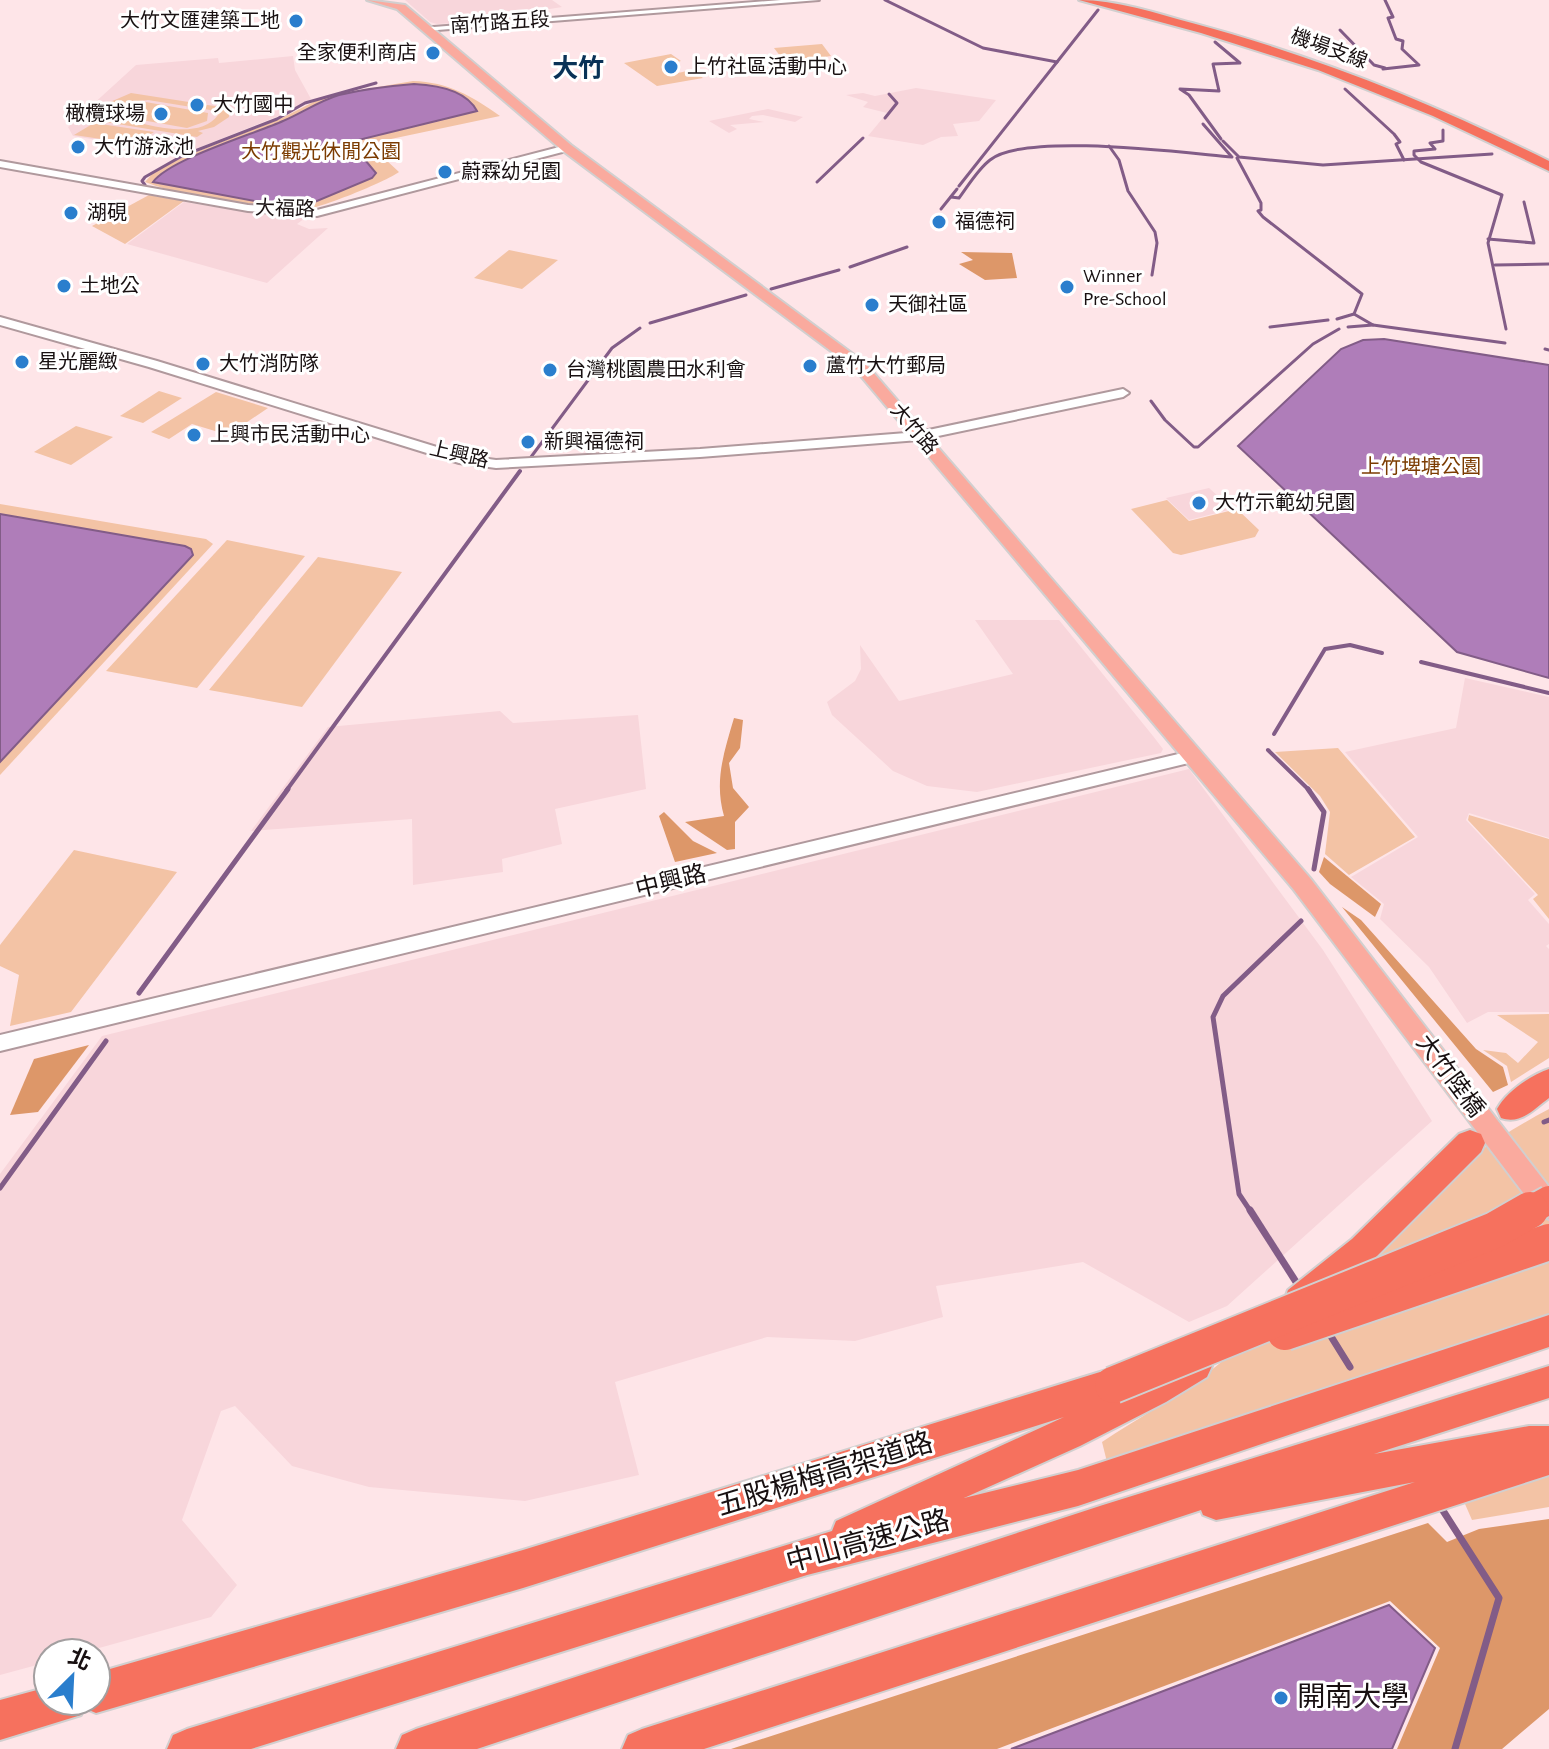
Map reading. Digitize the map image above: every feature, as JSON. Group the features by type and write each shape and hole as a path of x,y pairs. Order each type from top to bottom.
{"highway":[{"name":"機場支線","path":"1085,0 1152,15 1284,54 1394,94 1549,167"},
{"name":"機場支線","path":"1117,0 1295,49 1454,109 1549,155"},
{"path":"1454,109 1538,144"},
{"path":"1494,139 1549,175"},
{"path":"1512,1109 1545,1085"},
{"path":"807,1556 915,1501 1110,1414 1288,1308 1363,1249 1470,1143"},
{"path":"1113,1385 1495,1230 1549,1200"},
{"name":"五股楊梅高架道路","path":"112,1688 523,1569 1358,1309 1549,1242"},
{"name":"中山高速公路","path":"187,1749 807,1556 1078,1488 1549,1331"},
{"name":"中山高速公路","path":"416,1749 1103,1523 1549,1382"},
{"path":"1103,1523 1529,1443 1549,1443"},
{"path":"642,1749 1549,1457"},
{"path":"0,1720 32,1711"}],"main road":[{"path":"372,0 398,4"},
{"name":"大竹路","path":"398,4 567,148 851,357 1195,756 1349,946"},
{"name":"大竹陸橋","path":"1349,946 1549,1207"}],"street":[{"name":"南竹路五段","path":"425,28 815,0"},
{"name":"大福路","path":"0,164 248,208 317,213 567,148"},
{"name":"上興路","path":"0,321 480,463 549,463 919,436 1123,393"},
{"name":"中興路","path":"0,1043 1195,756"}],"shaded area":[{"path":"405,0 552,0 562,7 513,15 515,19 437,24 430,22"},
{"name":"大竹國中","path":"293,56 295,70 311,99 276,117 183,154 73,136 68,127 136,65 218,58 219,63"},
{"name":"大竹觀光休閒公園","path":"414,84 458,93 477,111 350,142 376,173 372,178 305,206 265,203 153,182 162,173 194,156 339,95"},
{"path":"916,88 996,100 979,121 953,124 958,136 941,137 923,145 868,136 887,113 863,107 868,102 846,95 863,93 875,96"},
{"path":"768,109 803,117 795,122 763,115 752,116 749,119 764,122 730,125 737,129 729,133 709,121"},
{"path":"184,202 305,218 297,224 309,229 328,228 267,283 127,244"},
{"path":"961,252 1012,253 1017,278 985,280 959,264 973,260"},
{"name":"上竹埤塘公園","path":"1384,339 1549,365 1549,678 1457,652 1238,446 1341,349 1363,340"},
{"name":"大竹示範幼兒園","path":"1209,488 1232,509 1189,520 1166,498"},
{"path":"0,514 185,546 191,549 193,555 0,762"},
{"path":"975,620 1059,620 1163,749 1161,753 977,792 927,786 893,771 832,715 827,702 855,681 861,669 860,645 899,701 1013,674"},
{"path":"1465,678 1549,697 1549,838 1469,813 1466,820 1535,894 1528,900 1549,924 1549,944 1546,946 1549,949 1549,1012 1488,1012 1467,1023 1429,967 1380,919 1384,904 1351,877 1418,837 1345,752 1456,728"},
{"path":"500,711 513,723 638,715 646,789 555,809 562,844 502,859 503,872 413,885 412,819 251,831 328,727"},
{"path":"734,718 743,720 740,748 729,763 733,788 749,807 735,822 735,849 727,850 685,822 724,816 720,779"},
{"path":"1189,769 1323,950 1432,1121 1227,1306 1189,1322 1083,1262 936,1286 943,1317 855,1341 767,1337 615,1382 639,1475 525,1501 369,1487 292,1466 235,1406 221,1411 182,1520 237,1585 211,1617 112,1644 112,1637 32,1637 32,1666 0,1675 0,1174 102,1036"},
{"path":"664,812 693,841 717,853 675,862 659,816"},
{"path":"1324,857 1381,904 1375,917 1330,884 1319,872"},
{"path":"1342,907 1361,920 1476,1049 1503,1067 1508,1085 1493,1092"},
{"path":"89,1045 38,1112 10,1115 34,1059"},
{"path":"1549,1519 1549,1709 1502,1749 1397,1749 1440,1648 1390,1601 997,1749 731,1749 1428,1523 1447,1542 1479,1529"},
{"name":"開南大學","path":"1389,1605 1435,1648 1392,1749 1011,1749"}],"green space":[{"path":"822,44 831,56 790,62 784,61 774,48"},
{"path":"671,54 681,61 662,66 673,74 692,70 703,78 657,86 624,63"},
{"name":"大竹觀光休閒公園","path":"413,81 459,91 500,116 372,143 371,146 399,172 352,194 302,210 245,206 200,198 145,182 152,174 179,159 282,118 325,96"},
{"path":"131,93 240,110 229,113 229,117 214,127 198,131 203,133 197,137 87,119 103,105","holes":["148,100 210,110 218,115 209,123 184,129 115,118 109,112 123,103"]},
{"name":"橄欖球場","path":"140,101 208,113 207,121 187,128 113,115 119,106"},
{"path":"94,123 154,132 135,144 74,135"},
{"path":"149,195 184,201 125,244 92,226"},
{"path":"509,250 558,260 522,289 474,278"},
{"path":"159,391 182,398 143,423 120,416"},
{"path":"216,392 268,408 228,435 192,424 169,439 151,432"},
{"path":"76,426 113,437 71,465 34,452"},
{"path":"1167,500 1189,521 1237,509 1259,530 1255,537 1181,555 1173,553 1131,509"},
{"path":"0,504 206,539 213,544 0,775"},
{"path":"227,540 305,556 197,688 106,671"},
{"path":"318,557 402,572 302,707 209,690"},
{"path":"1338,748 1415,837 1349,875 1325,854 1330,812 1320,796 1275,752"},
{"path":"1469,815 1549,839 1549,919 1533,899 1538,895 1468,820"},
{"path":"74,850 177,872 71,1012 10,1026 19,975 0,966 0,945"},
{"path":"1549,1014 1549,1058 1511,1082 1507,1066 1483,1050 1506,1053 1518,1063 1538,1042 1497,1015"},
{"path":"1549,1109 1549,1318 1107,1462 1102,1442 1204,1376 1457,1167"},
{"path":"1549,1464 1549,1507 1472,1520 1454,1479"}],"waterway":[{"path":"885,0 983,48 1057,62"},
{"path":"1383,69 1419,65 1402,49 1403,41 1396,39 1388,18 1393,17 1385,0"},
{"path":"1057,62 1098,10"},
{"path":"1340,30 1374,65 1385,68"},
{"path":"1215,42 1240,63 1213,64 1219,91 1180,89 1189,95 1221,139"},
{"path":"959,186 1057,62"},
{"path":"145,185 142,181 145,177 182,156 277,119 305,103 376,83"},
{"path":"1345,89 1394,134 1400,142 1396,144 1404,160"},
{"path":"885,118 897,103 889,94"},
{"path":"1203,124 1231,156"},
{"path":"1418,159 1414,151 1435,149 1430,143 1443,141 1443,130"},
{"path":"817,182 863,138"},
{"path":"1223,141 1239,157 1323,165 1404,160"},
{"path":"951,197 959,198 990,160 1008,152 1036,147 1109,146"},
{"path":"1109,146 1232,157"},
{"path":"1109,146 1119,160 1128,191 1155,232 1157,243 1152,275"},
{"path":"1418,159 1492,154"},
{"path":"1237,158 1261,203 1261,210 1258,211 1263,217 1362,294 1354,314"},
{"path":"1404,160 1418,159"},
{"path":"1418,159 1502,195 1489,239"},
{"path":"941,209 957,189"},
{"path":"1489,239 1534,243 1524,202"},
{"path":"1489,239 1506,329"},
{"path":"850,267 907,247"},
{"path":"1495,265 1549,264"},
{"path":"771,289 839,270"},
{"path":"650,323 746,295"},
{"path":"1337,319 1354,314"},
{"path":"1354,314 1373,325"},
{"path":"1270,327 1328,320"},
{"path":"1348,327 1373,325"},
{"path":"1373,325 1505,343"},
{"path":"531,457 612,348 640,328"},
{"path":"1151,401 1165,420 1194,447 1198,447 1313,344 1339,329"},
{"path":"1545,349 1549,350"},
{"path":"286,791 520,471"},
{"path":"1274,734 1325,649 1350,645 1382,653"},
{"path":"1421,662 1549,693"},
{"path":"1268,750 1308,789"},
{"path":"139,993 288,789"},
{"path":"1308,789 1324,812 1314,869"},
{"path":"1251,1212 1239,1194 1213,1017 1223,996 1301,921"},
{"path":"0,1188 106,1041"},
{"path":"1544,1122 1549,1120"},
{"path":"1250,1210 1298,1285"},
{"path":"1327,1330 1350,1367"},
{"path":"1440,1506 1499,1598 1455,1749"}],"place":[{"name":"大竹文匯建築工地","path":"296,21"},
{"name":"全家便利商店","path":"433,53"},
{"name":"上竹社區活動中心","path":"671,67"},
{"name":"大竹國中","path":"197,105"},
{"name":"橄欖球場","path":"161,114"},
{"name":"大竹游泳池","path":"78,147"},
{"name":"蔚霖幼兒園","path":"445,172"},
{"name":"湖硯","path":"71,213"},
{"name":"福德祠","path":"939,222"},
{"name":"土地公","path":"64,286"},
{"name":"Winner Pre-School","path":"1067,287"},
{"name":"天御社區","path":"872,305"},
{"name":"星光麗緻","path":"22,362"},
{"name":"大竹消防隊","path":"203,364"},
{"name":"蘆竹大竹郵局","path":"810,366"},
{"name":"台灣桃園農田水利會","path":"550,370"},
{"name":"上興市民活動中心","path":"194,435"},
{"name":"新興福德祠","path":"528,442"},
{"name":"大竹示範幼兒園","path":"1199,503"},
{"name":"開南大學","path":"1281,1698"}],"district":[{"name":"大竹","path":"578,69"}]}
